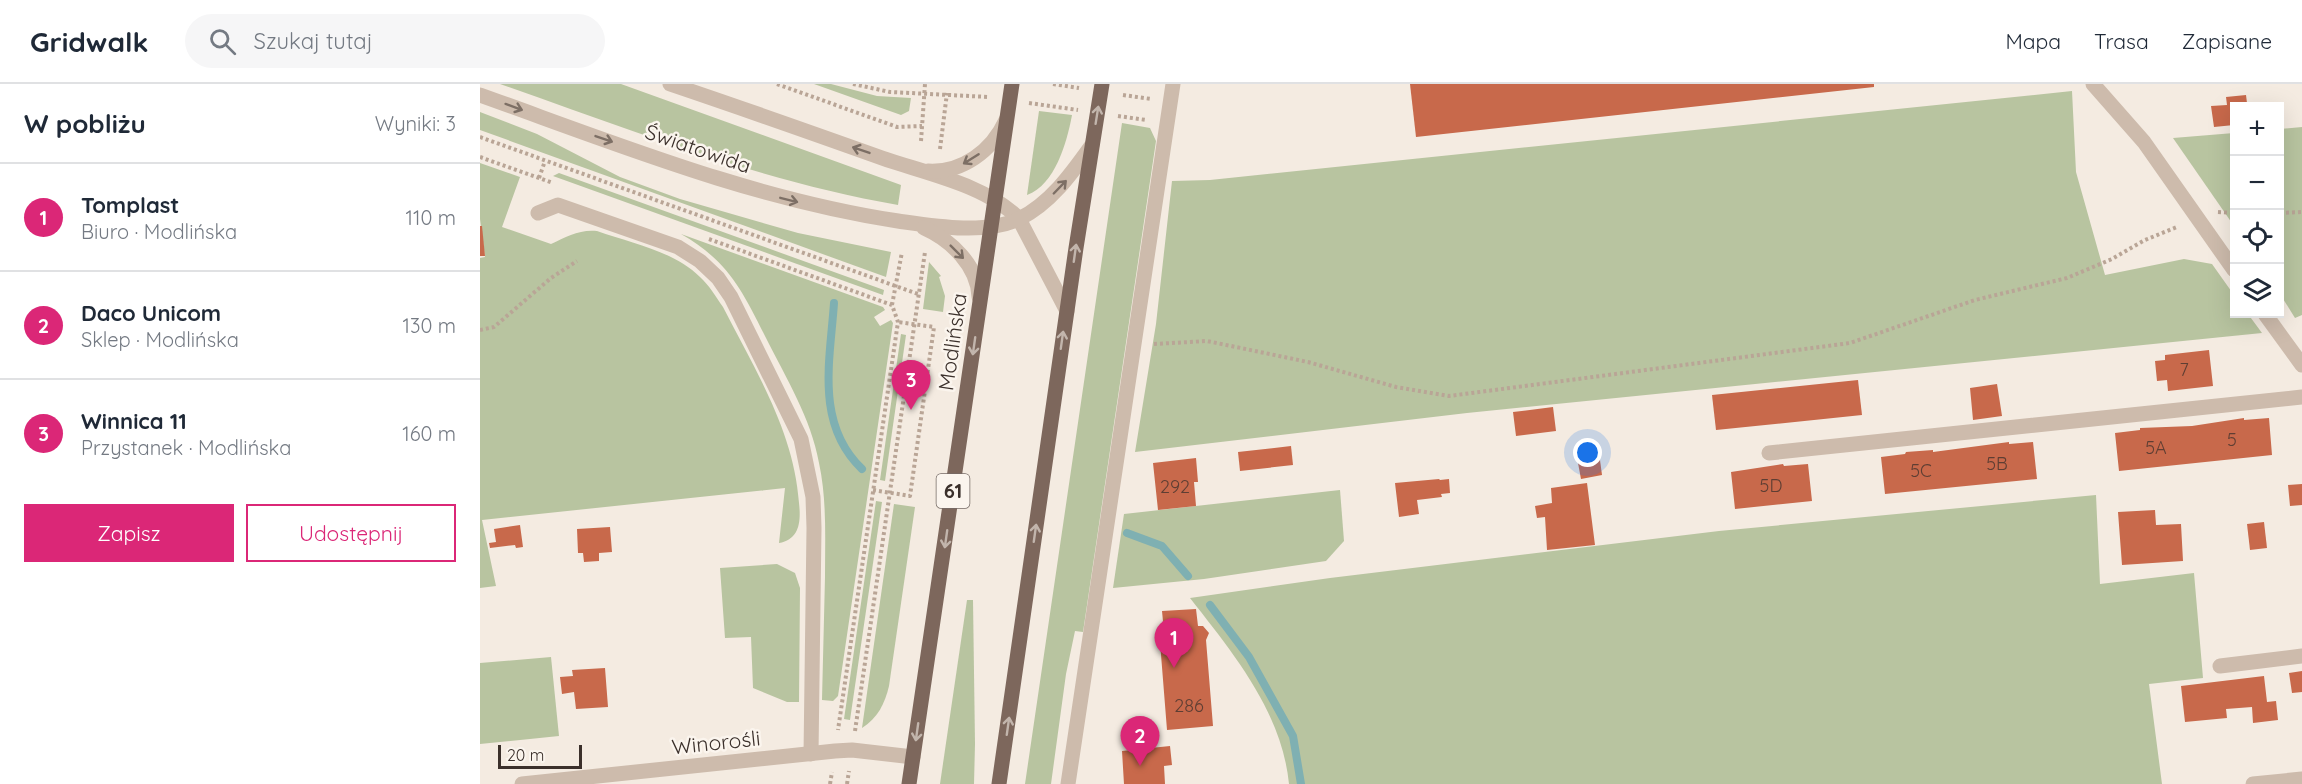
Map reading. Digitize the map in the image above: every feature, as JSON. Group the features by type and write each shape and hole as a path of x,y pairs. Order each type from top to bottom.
{"main road":[{"name":"Modlińska","path":"909,784 1012,84"},
{"path":"999,784 1066,311 1102,84"}],"street":[{"path":"670,84 996,200 1009,208 1019,219 1066,311"},
{"path":"1068,784 1173,84"},
{"path":"2093,84 2145,142 2231,264"},
{"name":"Światowida","path":"480,95 742,187 819,207 929,226 991,226 1019,219 1054,194 1069,178 1092,145"},
{"path":"916,170 947,170 970,161 998,136 1008,116"},
{"path":"538,213 558,205 678,247 700,261 718,278 731,297 790,414 801,440 809,469 814,528 811,754"},
{"name":"Światowida","path":"907,222 941,237 965,261 975,276 980,306"},
{"path":"2268,318 2302,365"},
{"path":"1769,453 2302,397"},
{"path":"2220,666 2302,656"},
{"name":"Winorośli","path":"522,784 852,750 914,757"},
{"path":"2253,784 2302,779"}],"path":[{"path":"777,84 897,127 922,126"},
{"path":"853,84 890,92 978,95"},
{"path":"921,141 925,84"},
{"path":"1053,84 1079,88"},
{"path":"942,135 947,93"},
{"path":"1036,104 1076,110"},
{"path":"480,137 918,294"},
{"path":"539,178 545,161"},
{"path":"1133,349 1161,342 1207,341 1308,362 1396,387 1449,396 1850,343 1976,300 2067,278 2112,260 2145,240 2198,218 2215,212 2230,213"},
{"path":"2284,213 2302,212"},
{"path":"892,305 902,252"},
{"path":"854,736 924,258"},
{"path":"480,330 494,327 551,278 577,261"},
{"path":"838,733 873,490 898,322 934,327 910,496 873,490"},
{"path":"848,784 849,772"}],"green space":[{"path":"500,84 621,84 901,185 898,205 796,182 696,153"},
{"path":"814,84 831,84 877,96 911,98 909,111 901,115"},
{"path":"2072,91 2076,172 2105,275 2184,259 2212,264 2230,289 2230,318 2251,318 2262,333 1467,413 1135,452 1156,324 1172,181 1210,180"},
{"path":"1039,111 1072,115 1063,150 1052,172 1037,190 1027,195"},
{"path":"480,112 537,134 620,177 680,199 798,233 891,252 886,277 480,130"},
{"path":"1122,123 1150,128 1156,141 1083,632 1075,631 1066,674 1051,784 1025,784"},
{"path":"2302,127 2302,315 2295,318 2284,300 2284,129"},
{"path":"2230,133 2230,220 2173,138"},
{"path":"480,163 520,177 502,227 551,244 579,232 597,231 665,254 690,268 706,284 723,307 760,378 790,451 796,476 800,516 798,528 791,538 779,543 785,488 482,520 496,586 480,588 480,258 485,257 480,219"},
{"path":"559,173 884,290 883,295 553,176"},
{"path":"681,234 883,307 885,310 874,317 880,326 891,320 893,323 838,696 833,701 822,700 824,505 822,477 810,430 789,383 741,291 711,255"},
{"path":"929,262 941,276 939,277 945,296 943,312 923,309"},
{"path":"901,334 906,335 885,481 880,480"},
{"path":"1340,490 1344,541 1326,561 1204,579 1113,588 1124,514"},
{"path":"2096,495 2100,584 2194,573 2203,678 2149,684 2162,784 1289,784 1277,732 1266,708 1223,640 1190,598 1330,578 1719,531"},
{"path":"876,501 882,502 850,720 844,719"},
{"path":"894,504 915,507 889,686 880,710 862,728"},
{"path":"777,564 795,573 800,588 799,702 787,702 753,688 751,637 725,638 720,568"},
{"path":"967,600 973,600 974,784 940,784"},
{"path":"551,657 559,736 480,744 480,663"}],"building":[{"path":"1410,84 1874,84 1874,87 1416,137"},
{"path":"2246,95 2247,102 2230,102 2230,125 2214,127 2211,106 2227,105 2226,97"},
{"path":"480,226 482,226 485,256 480,256"},
{"path":"2209,350 2213,386 2168,391 2167,380 2157,381 2155,361 2165,360 2165,355"},
{"path":"1858,380 1862,415 1716,430 1712,395"},
{"path":"1997,384 2002,416 1973,420 1970,388"},
{"path":"1553,407 1556,431 1516,436 1513,412"},
{"path":"2244,418 2244,420 2269,418 2272,455 2119,471 2115,433 2140,430 2140,428 2192,426"},
{"path":"2009,442 2009,444 2033,442 2037,479 1885,494 1881,457 1906,452 1933,450 1933,452"},
{"path":"1291,446 1293,465 1240,471 1238,452"},
{"path":"1196,458 1198,482 1194,482 1196,506 1158,510 1153,463"},
{"path":"1600,460 1602,475 1581,479 1578,463"},
{"path":"1783,464 1784,466 1808,464 1812,501 1735,509 1731,472"},
{"path":"1449,479 1450,493 1441,494 1442,497 1417,500 1419,514 1399,517 1395,483"},
{"path":"1587,483 1595,545 1547,550 1545,517 1537,518 1535,506 1552,503 1551,488"},
{"path":"2302,484 2302,505 2290,506 2288,485"},
{"path":"2155,510 2156,525 2181,524 2183,561 2122,565 2118,512"},
{"path":"2264,522 2267,548 2250,550 2247,524"},
{"path":"520,525 523,547 516,548 515,545 490,548 489,543 496,542 494,529"},
{"path":"610,527 612,552 599,553 599,561 584,562 583,553 578,553 577,529"},
{"path":"1196,609 1198,626 1203,626 1209,633 1206,640 1213,726 1167,730 1160,642 1165,642 1162,611"},
{"path":"605,668 608,707 576,709 574,692 562,694 560,677 573,676 572,670"},
{"path":"2302,671 2302,692 2292,693 2289,673"},
{"path":"2264,676 2267,702 2276,701 2278,720 2253,723 2252,707 2226,709 2227,718 2185,722 2181,686"},
{"path":"1170,746 1172,765 1164,766 1165,784 1124,784 1122,751"}],"waterway":[{"path":"834,303 829,369 831,412 837,432 847,451 862,469"},
{"path":"1127,533 1162,546 1188,576"},
{"path":"1210,605 1249,657 1293,736 1301,784"}],"place":[{"name":"Winnica 11","path":"911,410"},
{"name":"Tomplast","path":"1174,668"},
{"name":"Daco Unicom","path":"1140,766"}]}
